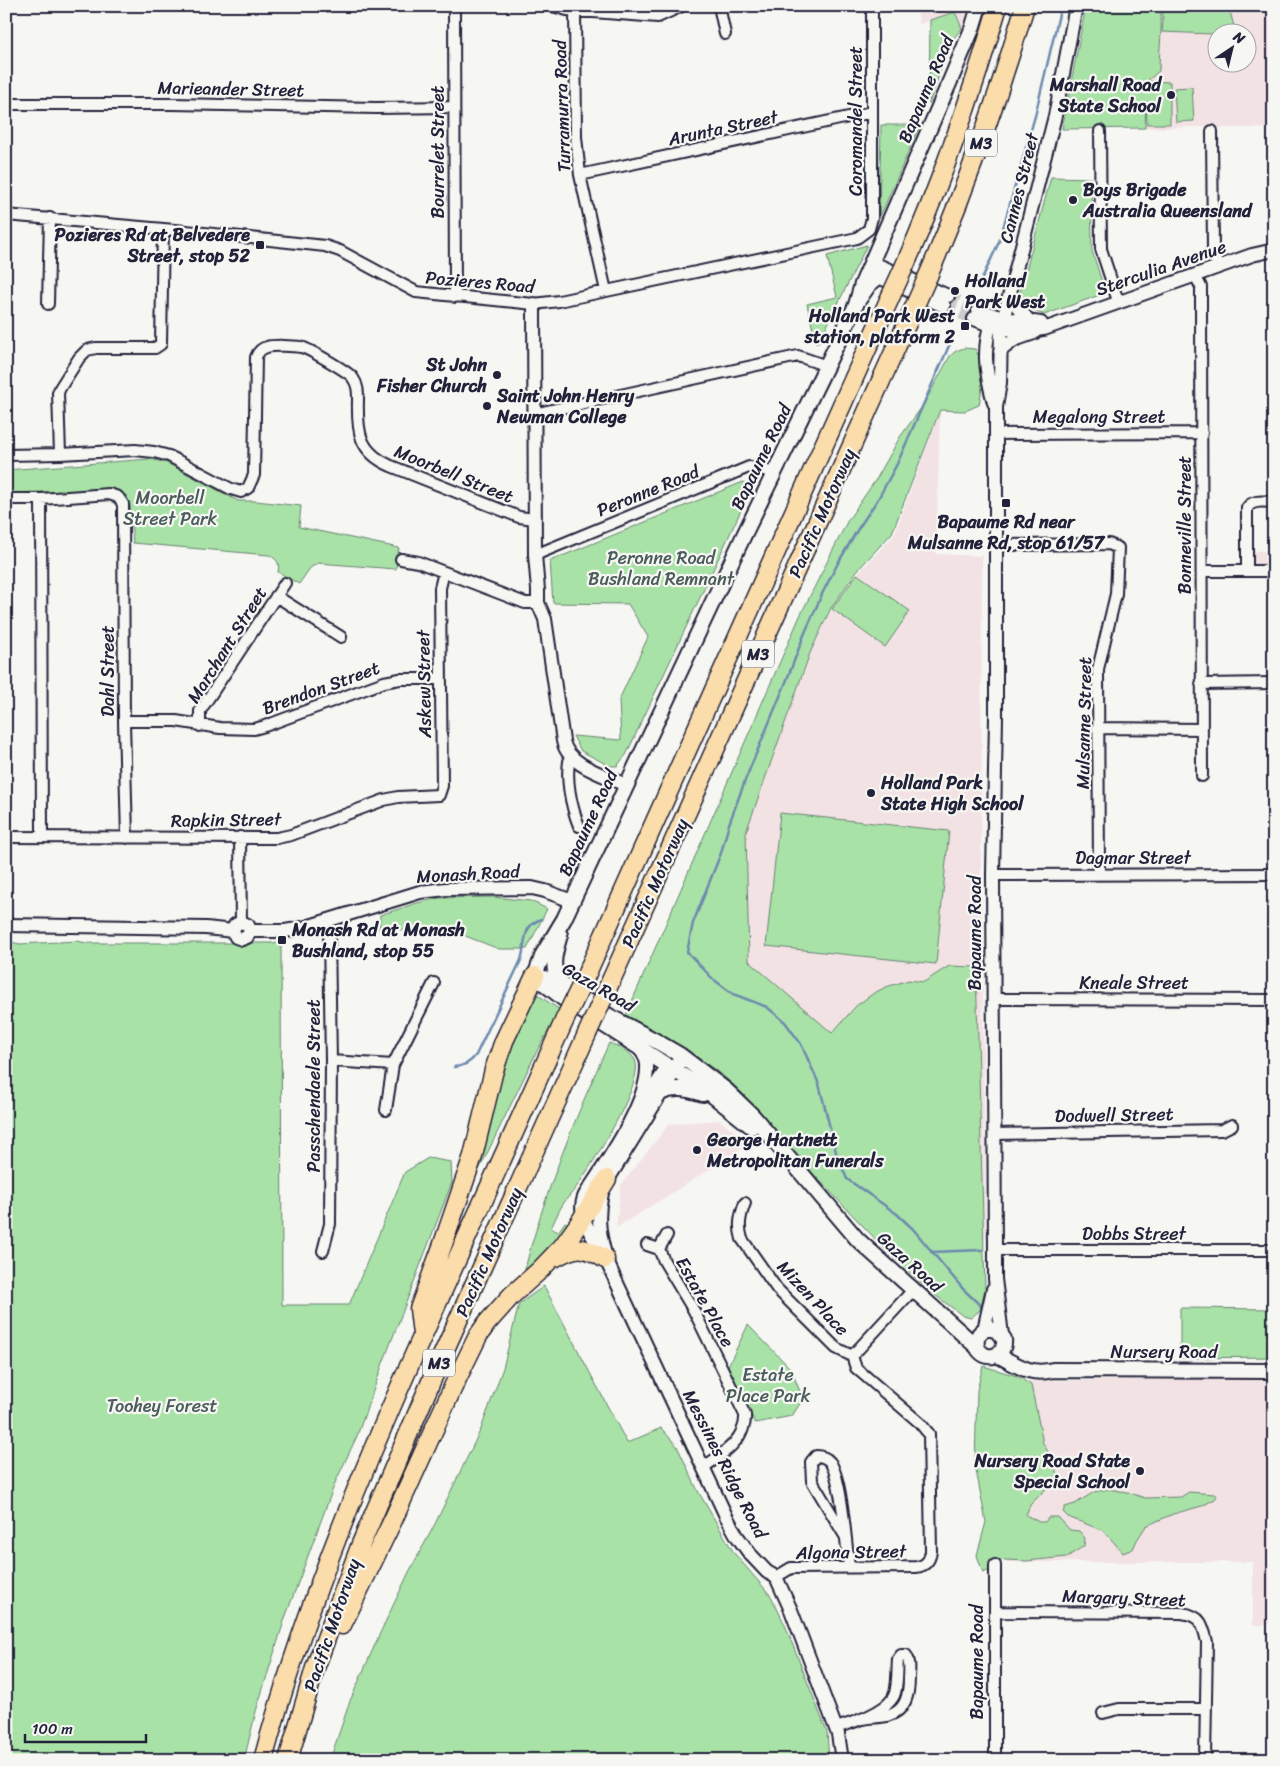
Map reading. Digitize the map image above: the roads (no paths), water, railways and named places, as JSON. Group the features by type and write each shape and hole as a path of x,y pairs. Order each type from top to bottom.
{"highway":[{"name":"Pacific Motorway","path":"263,1760 293,1660 327,1563 374,1444 924,222 980,66 998,6"},
{"name":"Pacific Motorway","path":"288,1760 315,1668 384,1490 948,230 985,131 1025,6"},
{"path":"422,1335 419,1309 473,1156 494,1070 504,1042 535,976"},
{"path":"307,1697 319,1683 347,1614 393,1520 471,1349 487,1323 520,1287 549,1261 568,1240 607,1179"},
{"path":"549,1261 568,1250 577,1248 590,1250 607,1262"}],"main road":[{"name":"Bapaume Road","path":"535,976 543,954 564,919 735,553 856,305 862,284 951,79 972,29 979,6"},
{"name":"Bapaume Road","path":"562,984 556,974 554,962 564,919"},
{"name":"Gaza Road","path":"535,976 562,984 609,1016 656,1041 706,1073 733,1096 752,1116 858,1240 977,1347"},
{"name":"Gaza Road","path":"535,976 564,1000 718,1099 789,1161"},
{"name":"Messines Ridge Road","path":"607,1179 660,1093 671,1068 680,1056"},
{"path":"660,1093 671,1089 687,1089 718,1099"},
{"name":"Gaza Road","path":"949,1321 982,1331"},
{"path":"988,1328 996,1330 1003,1339 1001,1351 996,1355 987,1356 977,1347 976,1338 982,1331 988,1328"},
{"name":"Nursery Road","path":"1003,1339 1020,1357 1028,1362 1054,1370"},
{"name":"Nursery Road","path":"996,1355 1035,1372 1042,1373 1054,1370 1274,1371"}],"street":[{"name":"Bourrelet Street","path":"454,6 455,297"},
{"path":"552,6 563,10 575,8 658,17 682,6"},
{"path":"719,6 726,34"},
{"name":"Coromandel Street","path":"865,234 870,227 872,218 872,6"},
{"name":"Cannes Street","path":"997,322 1010,295 1055,116 1076,6"},
{"name":"Turramurra Road","path":"575,8 576,137 580,175 606,291"},
{"name":"Marieander Street","path":"6,104 180,104 376,108 454,107"},
{"name":"Arunta Street","path":"580,175 872,112"},
{"path":"1100,130 1101,250 1118,301"},
{"path":"1212,131 1213,252 1218,267"},
{"name":"Pozieres Road","path":"6,214 329,246 410,290 423,294 534,304 559,302 855,238 865,234"},
{"path":"48,304 50,218"},
{"path":"60,454 58,393 82,353 96,348 155,348 161,344 163,229"},
{"name":"Sterculia Avenue","path":"976,314 1022,330 1061,322 1264,251 1274,250"},
{"path":"871,263 946,301 880,277 871,263"},
{"name":"Bonneville Street","path":"1195,275 1201,290 1202,776"},
{"path":"856,305 870,285 880,277"},
{"path":"1000,351 1035,326 1019,309 1010,295"},
{"path":"534,304 535,555 538,603 545,619 563,744 570,756 578,763 626,785"},
{"name":"Bapaume Road","path":"997,322 1000,351 1000,383 996,407 996,718 993,875 995,1279 1003,1339"},
{"name":"Bapaume Road","path":"996,407 986,366 986,341 997,322"},
{"name":"Moorbell Street","path":"6,455 135,450 154,452 169,456 231,489 241,492 248,488 254,475 256,357 258,352 267,347 300,347 345,371 354,380 358,390 359,433 365,447 375,458 390,466 519,517 535,519"},
{"path":"534,414 798,356 827,366"},
{"name":"Megalong Street","path":"996,434 1202,433"},
{"name":"Peronne Road","path":"535,555 749,467 759,468 775,474"},
{"name":"Dahl Street","path":"41,499 109,494 118,498 123,504 124,721 127,838"},
{"path":"6,499 41,499 42,837"},
{"path":"1247,571 1247,508 1255,502 1274,502"},
{"name":"Mulsanne Street","path":"996,546 1109,544 1118,548 1116,598 1098,669 1099,875"},
{"path":"401,559 418,562 525,603 538,603"},
{"path":"1202,571 1274,571"},
{"name":"Askew Street","path":"438,795 442,786 440,588 444,572"},
{"name":"Marchant Street","path":"200,726 200,711 285,583"},
{"path":"276,596 342,638"},
{"name":"Brendon Street","path":"124,721 176,721 220,728 254,728 265,726 384,682 400,679 440,680"},
{"path":"1201,684 1274,682"},
{"path":"1098,728 1202,729"},
{"path":"570,756 568,769 573,808 579,826"},
{"name":"Rapkin Street","path":"6,837 276,838 292,835 398,796 438,795"},
{"path":"240,837 241,928"},
{"name":"Dagmar Street","path":"993,875 1274,874"},
{"name":"Monash Road","path":"6,925 241,928 285,931 303,928 408,895 433,890 532,888 572,901"},
{"name":"Passchendaele Street","path":"323,922 329,935 331,1061 330,1224 323,1251"},
{"path":"386,1110 393,1066 434,983"},
{"name":"Kneale Street","path":"994,999 1274,1000"},
{"path":"626,1129 638,1104 647,1068 645,1055 637,1046"},
{"path":"331,1061 393,1066"},
{"path":"583,1217 581,1208 584,1197 626,1129 671,1068"},
{"name":"Dodwell Street","path":"995,1134 1222,1130 1232,1125"},
{"name":"Messines Ridge Road","path":"607,1179 600,1202 598,1220 600,1237 607,1262"},
{"name":"Mizen Place","path":"745,1203 740,1216 739,1230 742,1240 777,1289 836,1348 852,1356"},
{"name":"Messines Ridge Road","path":"583,1217 607,1262 737,1536 761,1566 776,1577 791,1610 836,1728 841,1743 842,1760"},
{"name":"Estate Place","path":"659,1249 668,1235"},
{"name":"Estate Place","path":"648,1246 659,1249"},
{"name":"Estate Place","path":"659,1249 664,1262 694,1311 745,1415 746,1425 741,1434 704,1468"},
{"name":"Dobbs Street","path":"995,1250 1274,1250"},
{"name":"Bapaume Road","path":"982,1331 995,1279"},
{"path":"852,1356 913,1290"},
{"name":"Algona Street","path":"776,1577 791,1568 922,1566 928,1561 931,1551 929,1434 920,1423 856,1368 852,1356"},
{"path":"845,1536 812,1481 811,1462 816,1456 826,1458 833,1468 843,1512 849,1567"},
{"name":"Bapaume Road","path":"995,1565 996,1760"},
{"name":"Margary Street","path":"996,1612 1182,1613 1192,1615 1204,1627 1207,1642 1205,1760"},
{"path":"836,1728 863,1719 890,1715 900,1709 906,1702 909,1691 909,1662 906,1655 898,1658 896,1688 893,1698 863,1719"},
{"path":"1103,1713 1119,1709 1205,1709"}],"waterway":[{"path":"980,283 999,242 1035,116 1061,6"},
{"path":"952,339 897,464 878,499 838,563 804,635 729,824 721,853 693,923 687,952 713,979 733,994 767,1007 785,1022 801,1044 819,1084 837,1156 847,1179 897,1214 913,1229 963,1289 981,1306"},
{"path":"454,1067 467,1064 476,1055 521,960 527,930 541,919"},
{"path":"931,1252 982,1250"}],"tunnel":[{"path":"948,296 978,310"},
{"path":"944,306 974,319"}],"place":[{"name":"Marshall Road State School","path":"1171,95"},
{"name":"Boys Brigade Australia Queensland","path":"1073,200"},
{"name":"Pozieres Rd at Belvedere Street, stop 52","path":"260,245"},
{"name":"Holland Park West","path":"955,291"},
{"name":"Holland Park West station, platform 2","path":"965,326"},
{"name":"St John Fisher Church","path":"497,375"},
{"name":"Saint John Henry Newman College","path":"487,406"},
{"name":"Bapaume Rd near Mulsanne Rd, stop 61/57","path":"1006,503"},
{"name":"Holland Park State High School","path":"871,793"},
{"name":"Monash Rd at Monash Bushland, stop 55","path":"282,940"},
{"name":"George Hartnett Metropolitan Funerals","path":"697,1150"},
{"name":"Nursery Road State Special School","path":"1140,1471"}],"park label":[{"name":"Moorbell Street Park","path":"170,508"},
{"name":"Peronne Road Bushland Remnant","path":"661,568"},
{"name":"Estate Place Park","path":"768,1385"},
{"name":"Toohey Forest","path":"162,1406"}]}
